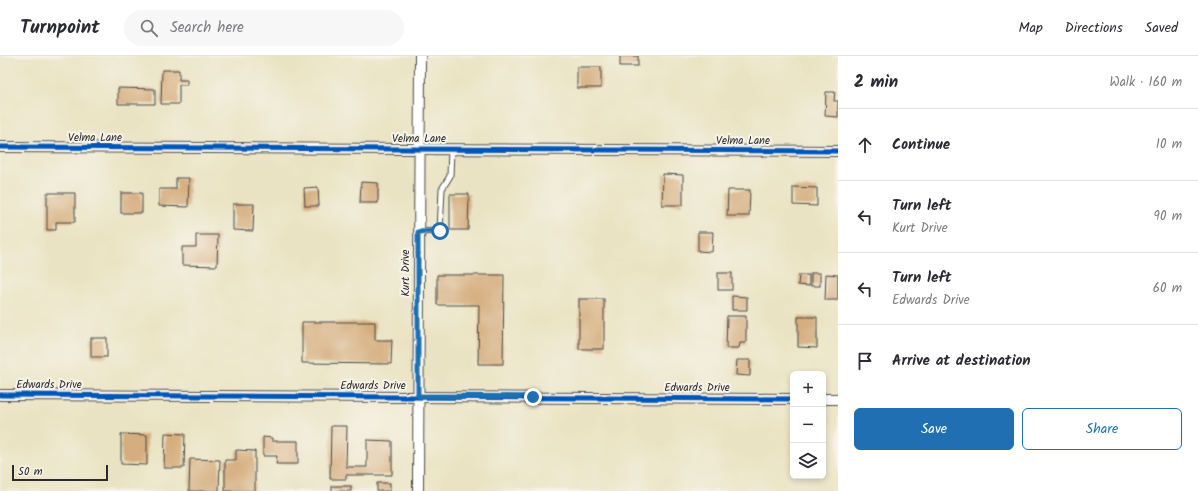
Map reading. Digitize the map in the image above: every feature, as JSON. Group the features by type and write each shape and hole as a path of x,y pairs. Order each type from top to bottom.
{"street":[{"name":"Kurt Drive","path":"418,491 418,149 420,56"},
{"name":"Velma Lane","path":"0,147 838,151"},
{"name":"Edwards Drive","path":"0,395 790,399"},
{"path":"826,399 838,399"}],"lane":[{"path":"418,232 440,231 442,189 450,176 451,149"}],"building":[{"path":"620,56 638,56 638,66 620,66"},
{"path":"577,67 601,67 601,88 577,88"},
{"path":"162,70 179,70 179,80 187,80 187,85 179,85 179,104 161,104"},
{"path":"118,88 155,89 155,104 118,104"},
{"path":"826,92 835,92 834,101 838,101 838,117 825,116"},
{"path":"663,174 683,175 683,205 662,205"},
{"path":"176,178 189,178 188,207 159,206 159,189 176,189"},
{"path":"361,182 378,183 378,203 360,203"},
{"path":"318,187 319,206 305,206 304,188"},
{"path":"793,187 817,188 817,206 793,205"},
{"path":"728,190 750,190 749,216 727,216"},
{"path":"47,193 75,193 75,222 56,222 56,230 47,230"},
{"path":"121,193 142,193 142,213 121,213"},
{"path":"450,194 469,194 468,230 450,230"},
{"path":"233,204 254,204 253,231 233,230"},
{"path":"698,232 713,232 712,252 698,251"},
{"path":"196,235 218,235 217,266 182,265 182,247 196,247"},
{"path":"718,273 732,273 732,290 718,290"},
{"path":"811,273 820,273 820,286 811,286"},
{"path":"826,274 838,275 838,300 825,300"},
{"path":"437,275 504,275 503,364 478,364 479,305 437,305"},
{"path":"799,275 809,275 809,286 798,285"},
{"path":"732,296 747,297 747,310 732,310"},
{"path":"579,299 604,299 604,349 579,349"},
{"path":"727,316 746,316 746,343 740,343 739,348 726,348"},
{"path":"798,317 817,317 817,348 798,347"},
{"path":"302,322 375,322 375,340 392,340 391,364 302,363"},
{"path":"91,338 107,338 107,357 91,357"},
{"path":"737,360 750,360 750,376 736,375"},
{"path":"331,426 347,426 346,467 367,467 367,440 392,441 392,475 346,475 346,479 330,479"},
{"path":"165,433 185,434 184,468 164,468"},
{"path":"121,434 147,435 147,465 121,464"},
{"path":"263,437 272,438 272,441 298,441 298,464 276,464 277,456 263,456"},
{"path":"236,450 255,451 255,491 225,491 225,460 236,460"},
{"path":"190,459 220,460 219,491 189,491"},
{"path":"377,483 390,483 390,491 377,491"},
{"path":"332,486 351,486 351,491 332,491"}],"cycle path":[{"path":"0,147 838,151"},
{"path":"0,395 790,399"}],"route":[{"path":"440,231 418,232 418,396 533,397"}]}
